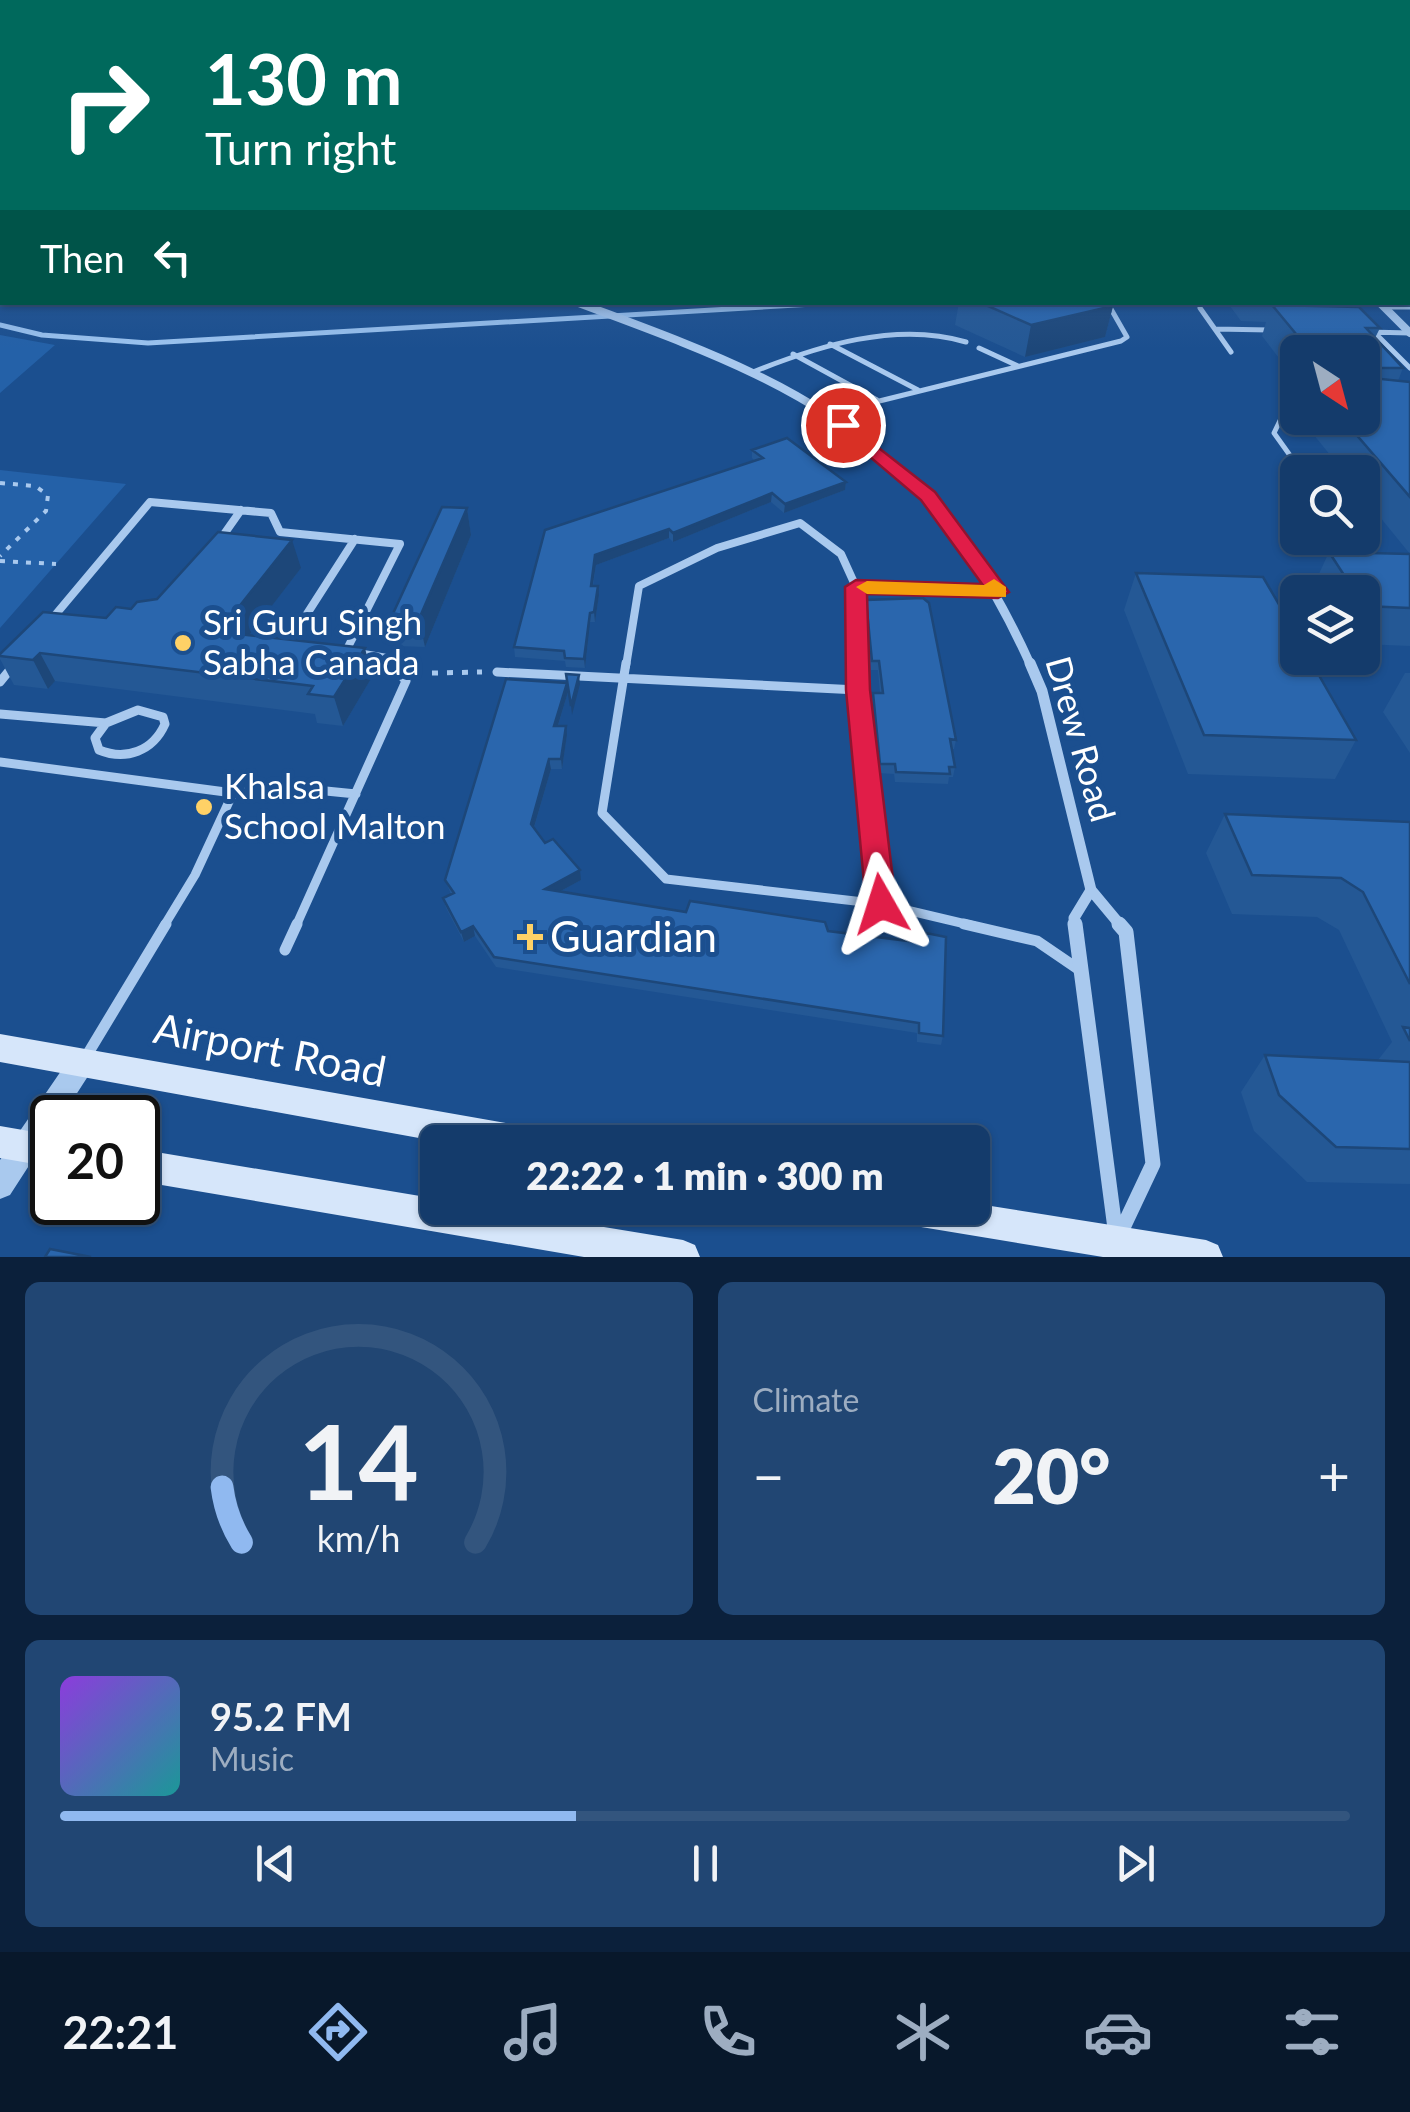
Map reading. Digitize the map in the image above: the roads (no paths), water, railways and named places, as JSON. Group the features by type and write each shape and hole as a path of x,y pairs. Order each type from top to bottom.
{"main road":[{"name":"Airport Road","path":"0,1048 431,1125"},
{"path":"160,1169 684,1257"},
{"path":"990,1225 1118,1249 1206,1257"}],"street":[{"name":"Drew Road","path":"583,305 752,372 864,439 928,496 998,592 1042,692 1091,890 1126,932 1153,1164 1118,1249"},
{"path":"1381,305 1410,333"},
{"path":"1091,890 1074,918 1084,974 1101,1161 1118,1249"},
{"path":"0,1185 83,1061"}],"lane":[{"path":"826,414 1127,337 1110,305"},
{"path":"1381,305 1410,307"},
{"path":"1200,308 1231,352"},
{"path":"1215,329 1271,330"},
{"path":"1364,332 1410,333"},
{"path":"1374,332 1410,368"},
{"path":"752,372 793,354 830,344 948,333 966,342"},
{"path":"830,344 918,390"},
{"path":"979,348 1018,366"},
{"path":"793,354 877,400"},
{"path":"1280,421 1274,433 1290,455"},
{"path":"42,632 150,502 271,513 280,532 400,544 346,651"},
{"path":"220,541 242,510"},
{"path":"881,904 858,690 856,587 842,554 800,523 774,528 660,572 639,586 602,813 666,878 881,904 1037,942 1084,974"},
{"path":"307,647 287,645 355,539"},
{"path":"1361,555 1370,567"},
{"path":"856,587 998,592"},
{"path":"285,950 406,681 387,658 326,649"},
{"path":"0,682 21,656"},
{"path":"497,672 858,690"},
{"path":"0,714 106,723 138,710 163,718 165,724 157,740 126,755 99,750 96,738 106,723"},
{"path":"126,755 126,775"},
{"path":"0,762 126,775 233,793 306,789 356,794"},
{"path":"83,1061 194,875 233,793"}],"waterway":[{"path":"0,325 42,335 148,343 797,305"}],"place":[{"name":"Sri Guru Singh Sabha Canada","path":"183,643"},
{"name":"Khalsa School Malton","path":"204,807"},
{"name":"Guardian","path":"530,937"}]}
